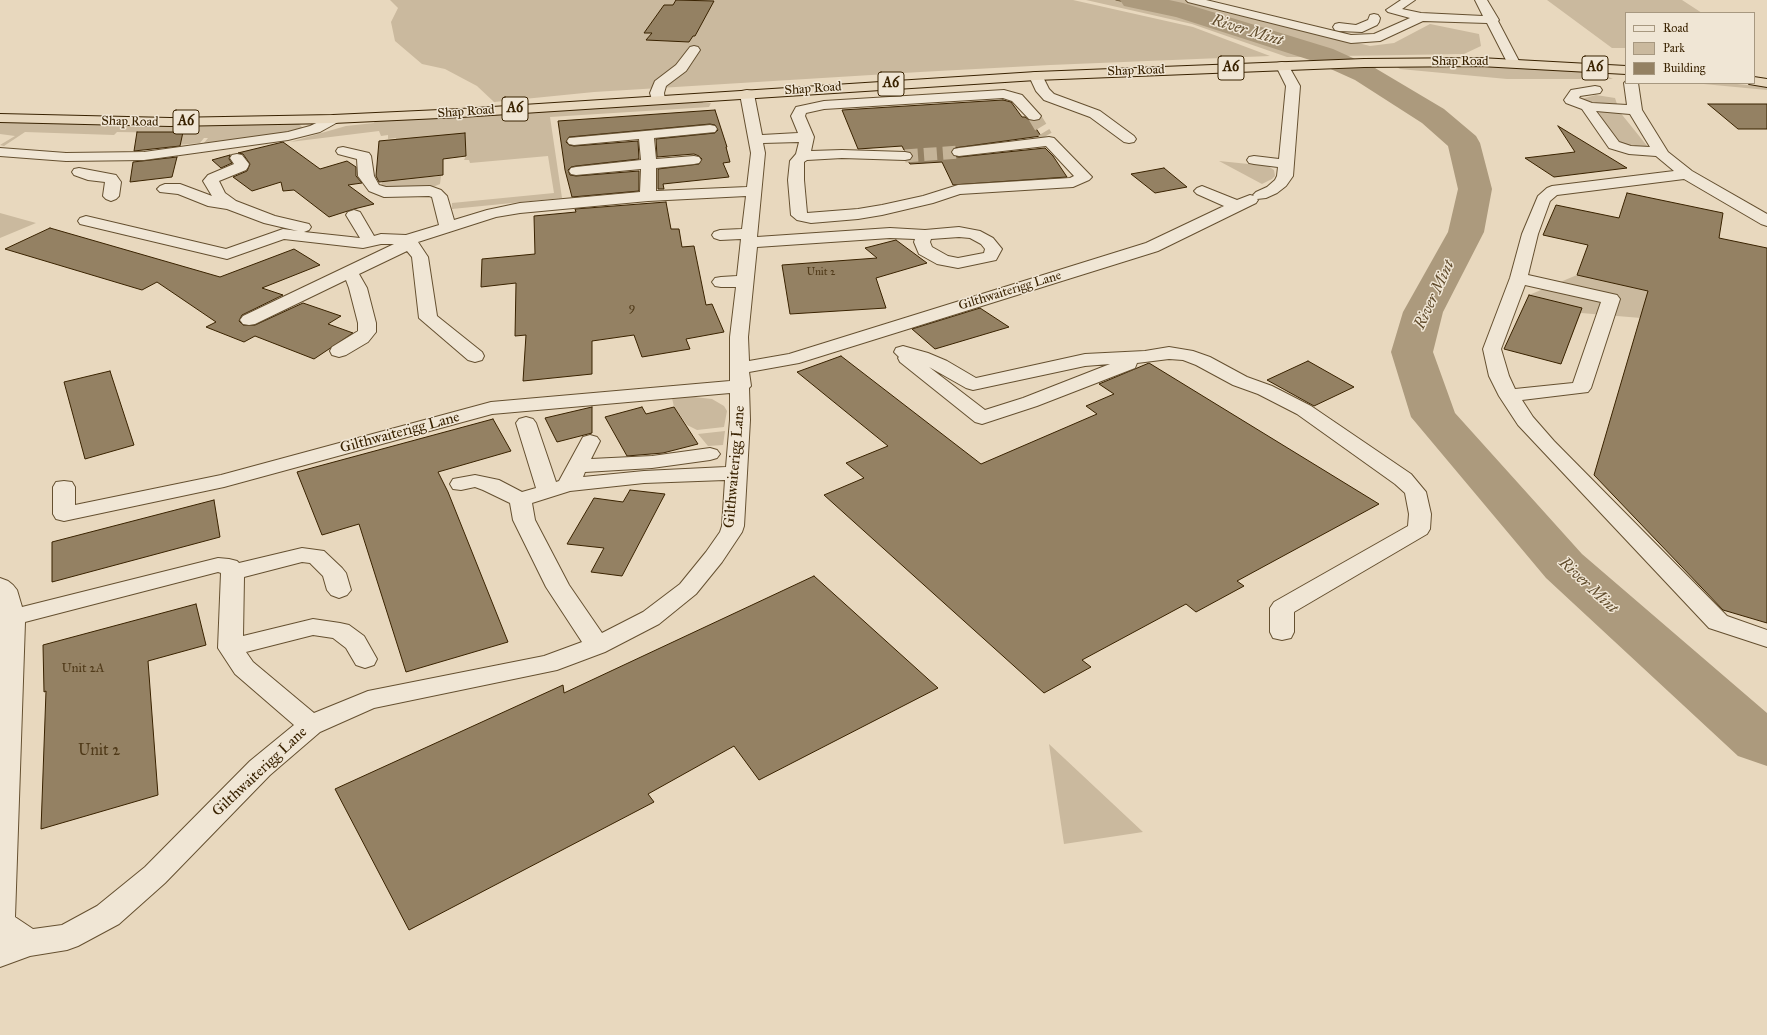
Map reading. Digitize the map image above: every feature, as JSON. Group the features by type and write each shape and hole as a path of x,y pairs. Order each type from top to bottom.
{"highway":[{"name":"Shap Road","path":"0,118 170,122 333,119 1036,76 1323,64 1439,62 1514,63 1625,70"},
{"path":"1755,81 1767,83"}],"street":[{"path":"1192,0 1351,39 1376,38 1421,17"},
{"path":"1409,0 1392,10 1421,17 1493,20"},
{"path":"1481,0 1493,20 1514,63"},
{"path":"1283,11 1344,28 1358,29 1373,22 1374,18"},
{"path":"658,100 656,93 660,84 681,68 694,50"},
{"name":"Gilthwaiterigg Lane","path":"64,487 64,514 224,481 490,408 740,377 876,332 1152,247 1272,190 1281,183 1285,176 1293,86 1282,66"},
{"path":"1036,76 1043,92 1049,96 1095,114 1129,139"},
{"path":"1631,84 1635,110 1661,152 1687,174 1767,221"},
{"path":"1595,90 1576,94 1571,100 1591,108 1594,106 1635,110"},
{"name":"Gilthwaiterigg Lane","path":"0,954 29,943 68,937 108,915 156,875 260,768 311,725 368,700 548,664 596,646 651,618 688,589 714,557 731,532 733,526 740,420 739,337 758,153 757,139 747,94"},
{"path":"959,152 1048,138 1084,178 1072,182 958,190 927,200 882,210 811,218 799,215 797,168 798,161 803,156 808,137 798,116 801,110 824,105 1004,94 1017,98 1034,116"},
{"path":"1591,108 1588,110 1614,145 1629,150 1661,152"},
{"path":"0,152 66,157 144,156 288,136 315,129 333,119"},
{"path":"574,141 710,129"},
{"path":"646,134 649,164 648,196"},
{"path":"757,139 808,137"},
{"path":"343,151 364,156 366,176 374,188 384,192 430,191 436,193 439,196 448,227"},
{"path":"803,156 842,154 905,156"},
{"path":"237,158 242,164 241,167 213,178 211,181 219,196 230,204 263,217 284,223 409,242 420,258 428,318 475,356"},
{"path":"576,171 694,160"},
{"path":"1254,160 1286,164"},
{"path":"79,172 88,175 111,178 113,182 111,196"},
{"path":"1687,174 1552,191 1543,199 1530,234 1519,278 1492,349 1499,376 1509,396 1525,421 1547,445 1718,622 1767,639"},
{"path":"165,189 180,189 214,203 230,204"},
{"path":"249,320 409,242 448,227 494,213 520,208 648,196 754,191"},
{"path":"1202,191 1249,200"},
{"path":"1736,203 1759,199"},
{"path":"354,215 374,237"},
{"path":"86,221 227,254 283,234 362,243 374,237"},
{"path":"720,235 750,239 890,233 925,235"},
{"path":"339,352 362,338 367,332 368,323 358,288 350,272"},
{"path":"1509,396 1582,388 1611,299 1519,278"},
{"path":"721,282 745,281"},
{"path":"876,332 903,352 923,372 982,418 1030,402 1145,357"},
{"path":"903,352 940,365 973,384 1078,361 1145,357 1169,353 1195,357 1240,381 1265,390 1304,410 1403,479 1415,492 1420,514 1419,529 1282,608 1282,632"},
{"path":"526,423 564,481"},
{"path":"564,481 590,441"},
{"path":"520,500 564,481 652,462 710,454"},
{"path":"564,481 736,473"},
{"path":"460,484 475,481 491,485 520,500"},
{"path":"520,500 524,520 558,587 592,637 596,646"},
{"path":"233,572 302,555 316,556 334,573 339,590"},
{"path":"13,617 218,565 229,566 233,572 230,648 244,668 311,725"},
{"path":"0,586 5,590 13,617 4,681 0,923 29,943"},
{"path":"230,648 314,628 340,631 355,642 365,660"}],"green space":[{"path":"390,0 1073,0 1193,27 1270,56 920,72 594,92 494,102 477,86 445,69 422,64 395,41 391,22 398,8"},
{"path":"1086,0 1116,0 1137,5 1238,32 1306,57 1287,57 1192,24"},
{"path":"1149,0 1186,0 1370,46 1394,43 1430,24 1479,34 1481,46 1464,54 1340,56 1321,47 1260,29"},
{"path":"1547,0 1682,0 1700,12 1625,12 1625,48 1612,48"},
{"path":"1397,67 1499,67 1584,71 1602,74 1613,79 1507,79 1400,69"},
{"path":"1704,84 1737,84 1767,87 1767,90"},
{"path":"1596,95 1615,98 1617,104 1589,102 1581,99"},
{"path":"702,101 703,103 711,103 709,107 550,117 562,198 452,209 452,203 554,193 548,156 470,163 469,160 464,160 466,156 465,134 396,140 396,138 388,139 388,135 381,136 379,131 290,142 346,126 374,123 375,121"},
{"path":"1600,110 1619,111 1648,147 1631,148 1622,145 1614,137 1599,113"},
{"path":"0,122 173,126 299,124 303,128 301,130 203,144 208,138 204,138 200,143 157,147 179,133 117,132 114,135 25,132 4,146 0,145 15,136 0,134"},
{"path":"1219,161 1268,166 1274,170 1275,176 1262,184"},
{"path":"441,176 440,184 433,187 409,189 386,187 381,185 383,180"},
{"path":"0,213 36,223 0,238"},
{"path":"1577,275 1767,318 1641,318 1581,313 1561,364 1504,349 1529,295"},
{"path":"685,396 712,399 724,406 727,411 724,427 697,430 687,425 674,407 672,398"},
{"path":"725,431 723,445 708,446 698,434"},
{"path":"1049,744 1143,832 1064,844"}],"water":[{"path":"1116,0 1149,0 1203,13 1321,47 1293,51 1238,32"}],"building":[{"path":"676,0 714,1 695,36 693,36 689,42 646,40 652,33 644,33 664,5 673,5"},
{"path":"1003,100 1011,102 1022,117 1025,117 1031,121 1041,136 954,148 951,151 953,156 959,157 1045,148 1053,156 1067,177 953,185 942,162 910,164 908,161 911,160 913,155 904,150 902,146 858,149 842,110"},
{"path":"1708,104 1767,104 1767,129 1738,129"},
{"path":"715,110 727,147 730,162 723,163 729,177 663,184 664,189 658,189 658,169 699,164 702,159 694,154 657,157 656,139 715,133 718,130 715,125 710,124 569,137 566,142 569,145 574,146 638,141 639,159 576,166 571,167 568,170 570,175 576,176 639,171 639,191 572,197 565,170 558,121"},
{"path":"1558,126 1627,168 1554,177 1525,158 1575,152"},
{"path":"137,132 183,132 180,146 134,151"},
{"path":"465,133 466,156 443,159 443,175 379,182 376,176 379,141"},
{"path":"283,142 320,169 347,161 356,167 356,176 362,183 348,185 374,204 329,217 294,190 283,191 281,182 252,191 233,177 247,171 250,164 243,154 238,153"},
{"path":"230,155 229,159 232,163 221,168 212,160"},
{"path":"177,157 172,177 130,182 133,162"},
{"path":"1164,168 1187,187 1155,193 1131,174"},
{"path":"1627,193 1723,213 1719,238 1767,248 1767,623 1723,610 1594,475 1648,291 1577,275 1588,245 1543,235 1556,205 1619,218"},
{"path":"666,202 671,229 679,229 682,247 694,246 706,305 712,304 724,332 686,339 690,349 642,357 634,335 592,341 592,374 523,381 526,335 515,336 516,283 481,287 482,259 535,254 534,216 576,212 575,209"},
{"path":"50,228 220,277 294,249 320,265 262,288 283,295 242,315 239,321 243,325 255,325 303,303 341,316 328,324 353,333 314,359 255,336 244,342 206,327 216,322 157,282 142,290 5,249"},
{"path":"896,240 927,263 876,278 886,308 790,314 782,265 877,258 865,248"},
{"path":"1529,295 1582,308 1561,364 1504,349"},
{"path":"980,308 1009,327 935,349 912,329"},
{"path":"841,356 981,464 1097,414 1086,406 1114,394 1099,384 1149,363 1379,504 1237,581 1244,586 1196,612 1186,604 1082,660 1091,667 1044,693 824,495 864,478 846,463 888,446 797,372"},
{"path":"1308,361 1354,387 1314,406 1267,380"},
{"path":"110,371 134,445 85,459 64,382"},
{"path":"592,407 592,433 557,442 545,418"},
{"path":"642,407 646,414 674,407 698,444 663,453 627,456 605,417"},
{"path":"493,419 511,451 438,472 448,492 508,642 406,672 359,524 322,535 297,472"},
{"path":"630,490 665,494 622,576 591,572 604,548 567,544 594,498 623,502"},
{"path":"214,500 220,537 52,582 52,542"},
{"path":"814,576 938,688 759,780 734,746 648,794 654,802 409,930 335,789 563,685 564,693"},
{"path":"196,604 206,645 148,661 158,795 41,829 46,691 44,692 43,645"}],"waterway":[{"name":"River Mint","path":"1133,0 1183,11 1323,55 1365,74 1433,116 1464,143 1475,189 1466,232 1423,312 1412,352 1434,417 1564,566 1759,740 1767,744"}],"tunnel":[{"path":"1034,116 1046,136"},
{"path":"905,156 959,152"}]}
